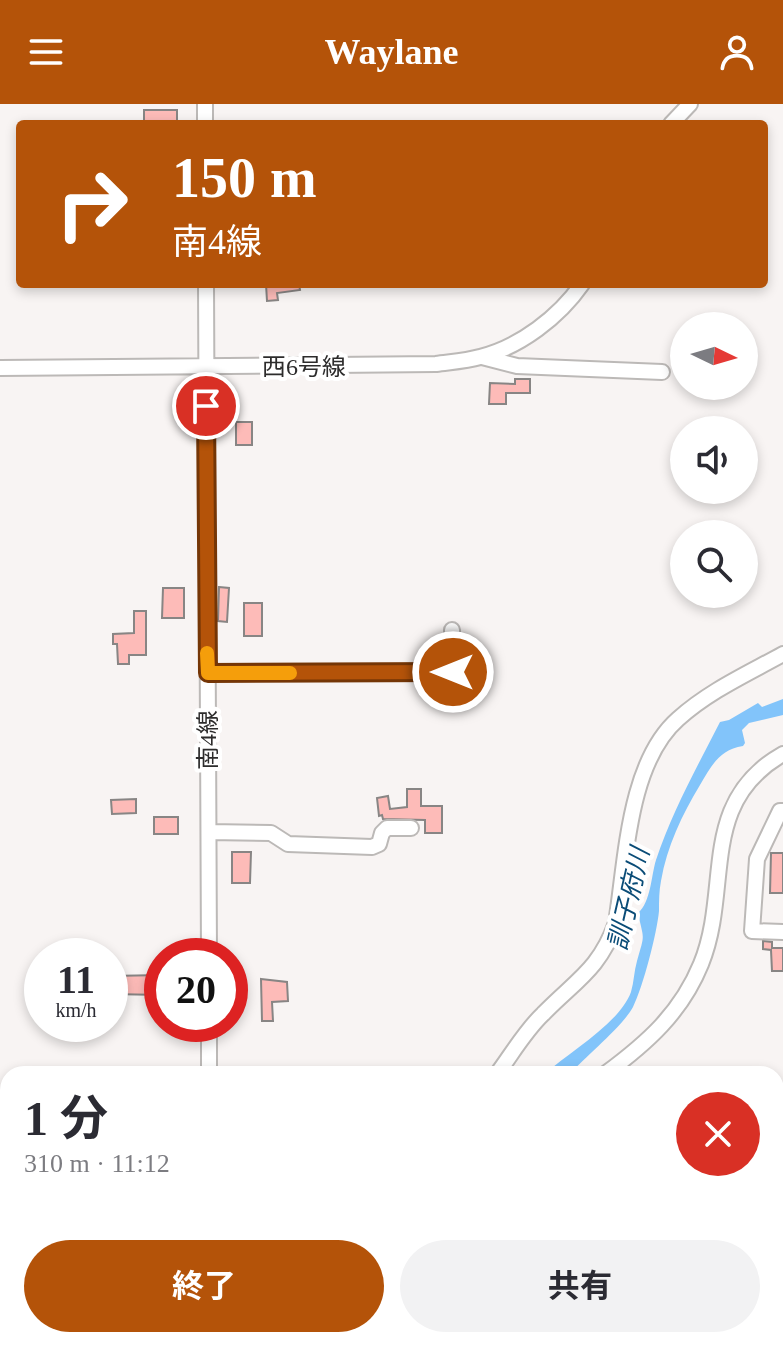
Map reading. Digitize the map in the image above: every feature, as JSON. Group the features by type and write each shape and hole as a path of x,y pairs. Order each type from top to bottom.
{"street":[{"path":"675,120 690,104"},
{"name":"南4線","path":"206,288 209,938"},
{"name":"西6号線","path":"0,368 436,364 482,357 524,338 548,322 578,288"},
{"path":"482,357 517,366 662,372"},
{"path":"208,673 453,672 452,630"},
{"path":"503,1066 541,1015 596,964 608,944 616,923 639,789 660,739 698,703 783,654"},
{"path":"616,1066 664,1025 701,964 713,924 722,835 733,805 748,783 783,754"},
{"path":"783,811 780,811 757,859 752,931 783,932"},
{"path":"209,832 271,833 288,844 372,847 379,844 387,828 411,828"},
{"path":"209,1042 209,1066"}],"water":[{"name":"訓子府川","path":"783,699 783,715 749,723 742,730 743,746 728,751 717,760 681,819 664,868 656,932 633,1007 578,1066 555,1066 605,1026 625,1004 631,992 642,941 638,913 648,896 656,860 685,790 720,722 758,703 762,707"}],"building":[{"path":"144,110 177,110 177,120 144,120"},
{"path":"266,288 300,288 277,293 278,300 267,301"},
{"path":"515,379 530,379 530,393 506,393 506,404 489,404 490,383 515,384"},
{"path":"236,422 252,422 252,445 236,445"},
{"path":"219,587 229,588 227,622 218,621"},
{"path":"163,588 184,588 184,618 162,618"},
{"path":"244,603 262,603 262,636 244,636"},
{"path":"134,611 146,611 146,655 129,655 129,664 118,664 113,634 134,633"},
{"path":"407,789 421,789 421,806 442,806 442,833 425,833 425,820 383,819 382,815 379,816 377,798 388,796 390,809 407,807"},
{"path":"136,799 136,813 112,814 111,800"},
{"path":"154,817 178,817 178,834 154,834"},
{"path":"232,852 251,852 250,883 232,883"},
{"path":"771,853 783,853 783,893 770,893"},
{"path":"763,941 772,942 772,948 783,948 783,971 772,971 771,950 763,949"},
{"path":"144,975 144,995 128,994 128,976"},
{"path":"261,979 287,982 288,1001 272,1002 273,1021 262,1021"}],"slow traffic":[{"path":"207,653 208,673 290,673"}],"route":[{"path":"206,406 208,673 453,672"}]}
